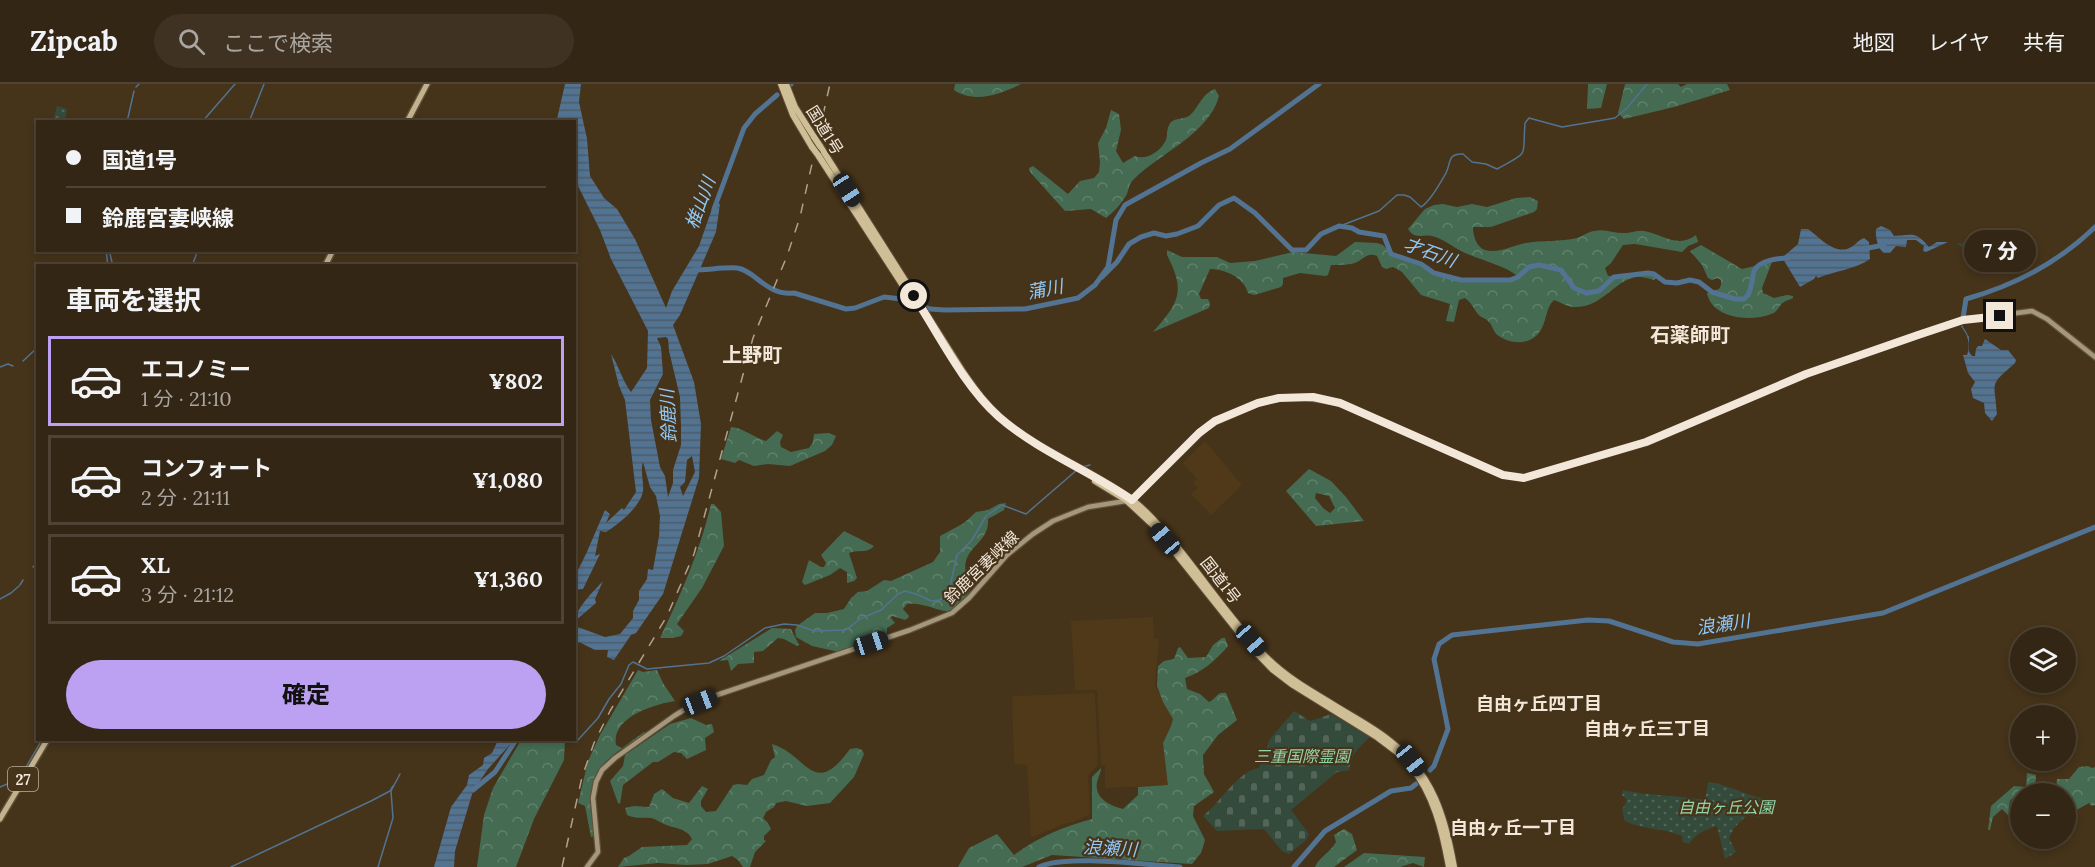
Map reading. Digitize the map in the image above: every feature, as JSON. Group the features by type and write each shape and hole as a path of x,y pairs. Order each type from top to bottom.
{"highway":[{"name":"国道1号","path":"781,84 793,115 816,146 911,295"},
{"name":"国道1号","path":"786,84 795,107 814,137 818,155 921,310 960,375 982,405 1011,431 1101,482 1129,500 1157,523 1268,659 1296,682 1390,740 1411,760 1431,787 1440,807 1454,867"},
{"name":"国道1号","path":"1129,500 1153,525 1248,644 1272,669 1293,685 1384,741 1408,763 1431,799 1442,832 1449,867"}],"main road":[{"path":"408,120 428,84"},
{"path":"1129,500 1209,425 1258,403 1279,398 1313,397 1340,403 1503,475 1524,478 1646,442 1806,374 1963,320 2032,310 2095,357"},
{"name":"鈴鹿宮妻峡線","path":"587,867 598,852 592,798 600,773 615,758 679,712 711,697 942,618 957,610 1007,555 1044,527 1088,507 1129,500"},
{"name":"27","path":"0,819 45,741"}],"shaded area":[{"path":"1205,441 1242,485 1211,515 1191,494 1198,488 1193,483 1197,479 1183,463"},
{"path":"1153,617 1154,639 1159,638 1155,686 1173,719 1163,743 1169,785 1105,788 1105,765 1101,765 1097,690 1075,690 1071,621"},
{"path":"1095,693 1098,764 1088,776 1090,814 1033,837 1031,836 1027,765 1014,764 1012,698 1013,696"}],"green space":[{"path":"955,84 1021,84 996,94 979,97 954,90"},
{"path":"1588,84 1607,84 1601,108 1587,109"},
{"path":"1625,84 1678,84 1681,87 1687,84 1727,84 1730,90 1624,119 1618,113"},
{"path":"1215,89 1219,96 1214,109 1205,121 1195,132 1134,179 1123,201 1106,218 1091,209 1065,211 1030,172 1029,168 1033,166 1068,194 1080,181 1094,178 1099,172 1098,143 1106,128 1111,110 1119,114 1121,130 1116,151 1123,163 1135,156 1144,157 1157,151 1166,140 1171,122 1189,116 1206,94"},
{"path":"57,106 67,109 65,120 53,120"},
{"path":"1530,197 1538,201 1534,212 1491,227 1473,227 1477,244 1485,250 1495,251 1526,243 1577,238 1598,230 1622,233 1644,231 1676,241 1683,241 1696,235 1698,242 1688,246 1682,252 1635,244 1623,245 1605,268 1608,276 1646,273 1657,277 1654,280 1638,277 1628,280 1591,304 1572,307 1554,300 1549,307 1541,330 1534,338 1525,342 1508,341 1497,335 1490,323 1478,314 1465,298 1459,300 1454,322 1446,321 1450,304 1421,295 1402,272 1393,267 1386,269 1382,267 1377,256 1373,255 1355,263 1331,265 1328,275 1325,276 1300,273 1283,278 1281,287 1254,295 1248,293 1242,282 1233,275 1221,270 1210,269 1199,294 1201,299 1208,299 1209,308 1153,332 1169,313 1177,296 1176,278 1167,250 1182,257 1217,257 1230,263 1255,261 1293,252 1336,256 1355,242 1377,243 1383,245 1391,254 1413,262 1437,276 1474,282 1519,278 1509,270 1467,254 1440,239 1432,236 1416,236 1408,229 1425,209 1434,205 1457,207 1472,204 1487,207 1516,198"},
{"path":"2000,240 1994,256 1974,252 1957,244"},
{"path":"1701,245 1742,269 1772,262 1762,288 1763,293 1774,298 1787,295 1793,298 1782,303 1773,313 1763,316 1743,318 1724,313 1710,302 1707,293 1719,289 1721,280 1708,278 1702,265 1690,251"},
{"path":"731,427 766,441 777,431 783,435 780,442 781,447 791,452 809,448 814,434 829,433 836,436 832,445 825,451 790,466 768,464 754,466 739,460 735,463 721,459"},
{"path":"1309,469 1331,481 1364,521 1316,526 1286,491","holes":["1316,493 1329,496 1335,508 1330,513 1315,498"]},
{"path":"1006,503 1004,510 988,519 983,537 968,556 966,574 971,588 956,608 943,611 918,604 907,604 903,609 909,616 908,618 905,620 892,616 895,623 887,628 887,635 839,652 812,646 796,637 797,626 815,613 844,609 858,592 867,591 884,580 891,581 933,562 940,552 940,536 964,523 976,512"},
{"path":"711,504 714,504 721,512 724,546 702,588 677,624 684,631 681,636 660,638 689,572"},
{"path":"844,531 874,546 868,550 849,553 857,578 847,583 847,572 840,568 830,575 805,585 802,582 809,560 824,567 826,563 821,555"},
{"path":"772,628 791,629 799,645 778,638 763,651 754,652 754,663 738,664 731,671 728,660 719,661"},
{"path":"1225,638 1228,646 1204,669 1185,678 1187,689 1200,694 1209,702 1219,694 1226,693 1237,720 1218,735 1203,755 1204,774 1214,792 1194,806 1193,816 1205,840 1201,853 1192,864 1052,855 1022,867 958,867 969,848 997,834 1014,855 1051,833 1092,819 1092,777 1101,768 1097,782 1098,793 1104,801 1123,809 1138,795 1138,787 1168,785 1163,743 1173,719 1157,686 1158,666 1164,661 1174,659 1180,647 1188,658 1206,657 1213,645"},
{"path":"638,670 643,672 657,670 675,701 646,709 620,727 616,735 616,745 622,748 644,732 646,733 605,762 596,775 592,796 594,836 591,837 585,806 578,803 588,761 600,735"},
{"name":"三重国際霊園","path":"1294,711 1310,721 1331,714 1370,737 1353,756 1350,770 1337,772 1291,810 1309,834 1306,840 1289,854 1282,851 1264,829 1217,831 1203,816 1236,781 1251,770 1259,768 1270,739"},
{"path":"691,718 706,725 712,724 714,732 705,738 706,750 687,759 681,753 674,752 658,762 653,762 623,785 620,804 618,803 610,781 623,766 625,755 670,724"},
{"path":"520,741 565,741 564,760 534,819 516,867 477,867 484,815 493,788"},
{"path":"772,744 784,749 811,770 819,773 838,764 850,749 857,748 864,754 854,777 830,803 807,806 786,801 776,803 766,812 763,818 771,829 764,836 766,841 755,852 750,867 743,867 732,856 708,864 658,863 618,867 624,858 642,847 687,845 692,839 683,830 668,826 653,818 627,815 625,808 649,807 654,794 662,789 673,798 689,803 702,786 708,789 701,801 701,806 706,812 716,811 733,785 747,785 752,779 764,775 771,760 775,757"},
{"path":"2079,767 2095,767 2095,805 2092,806 2089,803 2076,810 2076,783 2057,783 2057,779 2069,779"},
{"path":"2027,773 2036,775 2035,783 2026,783"},
{"name":"自由ヶ丘公園","path":"1710,782 1772,800 1773,812 1758,817 1747,815 1734,828 1729,838 1736,852 1725,859 1717,826 1702,832 1689,844 1683,842 1682,836 1675,833 1625,821 1622,810 1627,800 1622,795 1623,790 1705,800"},
{"path":"2010,789 2010,817 2002,809 1993,817 1990,830 1988,830 1991,806"},
{"path":"1344,829 1352,834 1357,850 1334,867 1315,867 1336,842 1334,835"},
{"path":"1364,853 1425,857 1424,867 1413,863 1400,867 1344,867"}],"water":[{"path":"565,84 581,84 579,102 587,139 590,176 604,198 617,209 635,239 666,308 672,291 699,246 714,203 720,204 716,232 680,315 673,325 694,382 701,424 699,478 663,594 614,660 607,657 608,650 595,650 579,642 576,646 576,626 605,637 620,634 633,618 633,611 639,600 639,591 647,579 648,569 653,570 660,516 656,496 650,487 643,462 643,491 638,503 617,525 606,532 600,531 595,556 600,554 583,589 576,590 576,574 605,510 610,514 606,523 622,508 624,510 636,492 625,400 611,354 631,392 647,368 648,331 611,259 600,230 578,186 576,120 558,120","holes":["666,337 680,397 681,426 681,445 668,497 651,420 650,400 663,374 661,347 657,338","692,456 695,472 683,496 680,487 685,482 687,460"]},
{"path":"1881,226 1890,230 1894,236 1917,236 1929,247 1937,242 1948,242 1926,252 1923,251 1924,246 1916,240 1907,240 1906,247 1896,246 1890,253 1884,253 1876,236 1876,229"},
{"path":"1801,229 1808,229 1831,246 1841,250 1849,248 1864,238 1869,242 1870,259 1852,268 1818,278 1816,276 1800,287 1783,259 1798,244"},
{"path":"1962,325 1969,337 1969,344 1968,340"},
{"path":"1985,339 2001,350 2008,350 2016,360 1995,385 1997,414 1992,421 1985,413 1984,403 1973,398 1971,389 1975,382 1968,373 1963,355 1967,355 1969,344 1969,352 1975,356 1976,349 1982,346"},
{"path":"603,581 595,599 596,603 576,620 576,616"},
{"path":"498,741 513,741 488,769 473,791 455,851 454,867 434,867 451,807 467,785 469,775 483,765 484,758 492,753"}],"waterway":[{"path":"136,87 139,84"},
{"path":"204,120 235,84"},
{"path":"250,120 264,84"},
{"name":"蒲川","path":"694,270 737,268 750,273 776,291 794,293 846,309 884,297 902,299 930,309 945,310 1025,309 1078,298 1095,285 1108,267 1116,220 1125,205 1230,149 1319,84"},
{"path":"1340,226 1379,211 1397,195 1410,197 1421,207 1435,192 1454,155 1463,154 1472,162 1486,164 1497,169 1515,159 1523,152 1525,123 1529,118 1562,127 1615,118 1627,108 1647,84"},
{"path":"127,120 134,91"},
{"name":"椎山川","path":"714,209 744,128 755,114 777,95"},
{"name":"才石川","path":"1102,277 1117,262 1129,244 1154,233 1166,236 1198,226 1219,205 1234,198 1255,213 1292,250 1306,250 1321,234 1339,226 1352,228 1359,232 1384,236 1391,254 1421,264 1434,273 1461,280 1510,280 1518,277 1529,267 1539,265 1561,270 1574,288 1586,293 1599,291 1614,277 1648,273 1654,274 1665,282 1677,283 1690,280 1699,282 1712,292 1735,299 1744,299 1748,295 1754,271 1760,264 1770,260 1789,258"},
{"path":"1963,318 1966,299 2019,280 2051,262 2095,227"},
{"name":"才石川","path":"1863,249 1884,245"},
{"path":"106,252 108,264"},
{"path":"110,252 112,264"},
{"path":"193,264 197,252"},
{"path":"23,361 36,349"},
{"path":"0,367 8,364 13,366"},
{"path":"1082,467 1090,465"},
{"path":"576,741 598,718 621,684 629,665 633,662 647,669 709,663 724,656 765,628 784,624 797,625 814,631 846,630 860,619 881,610 898,594 905,591 931,601 940,600 949,591 957,555 972,540 986,516 1002,505 1026,514 1078,469"},
{"name":"浪瀬川","path":"1430,770 1434,766 1448,729 1434,659 1439,644 1452,635 1588,620 1609,621 1673,642 1698,644 1883,613 2095,527"},
{"path":"33,567 36,564"},
{"path":"20,585 23,580"},
{"path":"0,599 19,586"},
{"path":"0,787 19,779 41,741"},
{"name":"鈴鹿川","path":"473,790 495,772 515,741"},
{"path":"378,867 393,818 391,791 400,774"},
{"name":"浪瀬川","path":"1294,867 1325,831 1391,791 1411,788 1416,784"},
{"path":"231,867 371,801 390,791 393,786"},
{"name":"浪瀬川","path":"1039,867 1068,861 1180,867"}],"railway":[{"path":"562,867 582,777 594,743 610,711 667,616 694,554 753,338 787,256 800,217 830,84"}],"district":[{"name":"石薬師町","path":"1690,334"},
{"name":"上野町","path":"752,354"},
{"name":"自由ヶ丘四丁目","path":"1539,703"},
{"name":"自由ヶ丘三丁目","path":"1647,728"},
{"name":"自由ヶ丘一丁目","path":"1513,827"}],"route":[{"path":"914,296 978,394 999,417 1027,438 1102,480 1132,500 1209,425 1258,403 1279,398 1313,397 1340,403 1503,475 1524,478 1646,442 1806,374 1918,335 1963,320 2000,316"}]}
